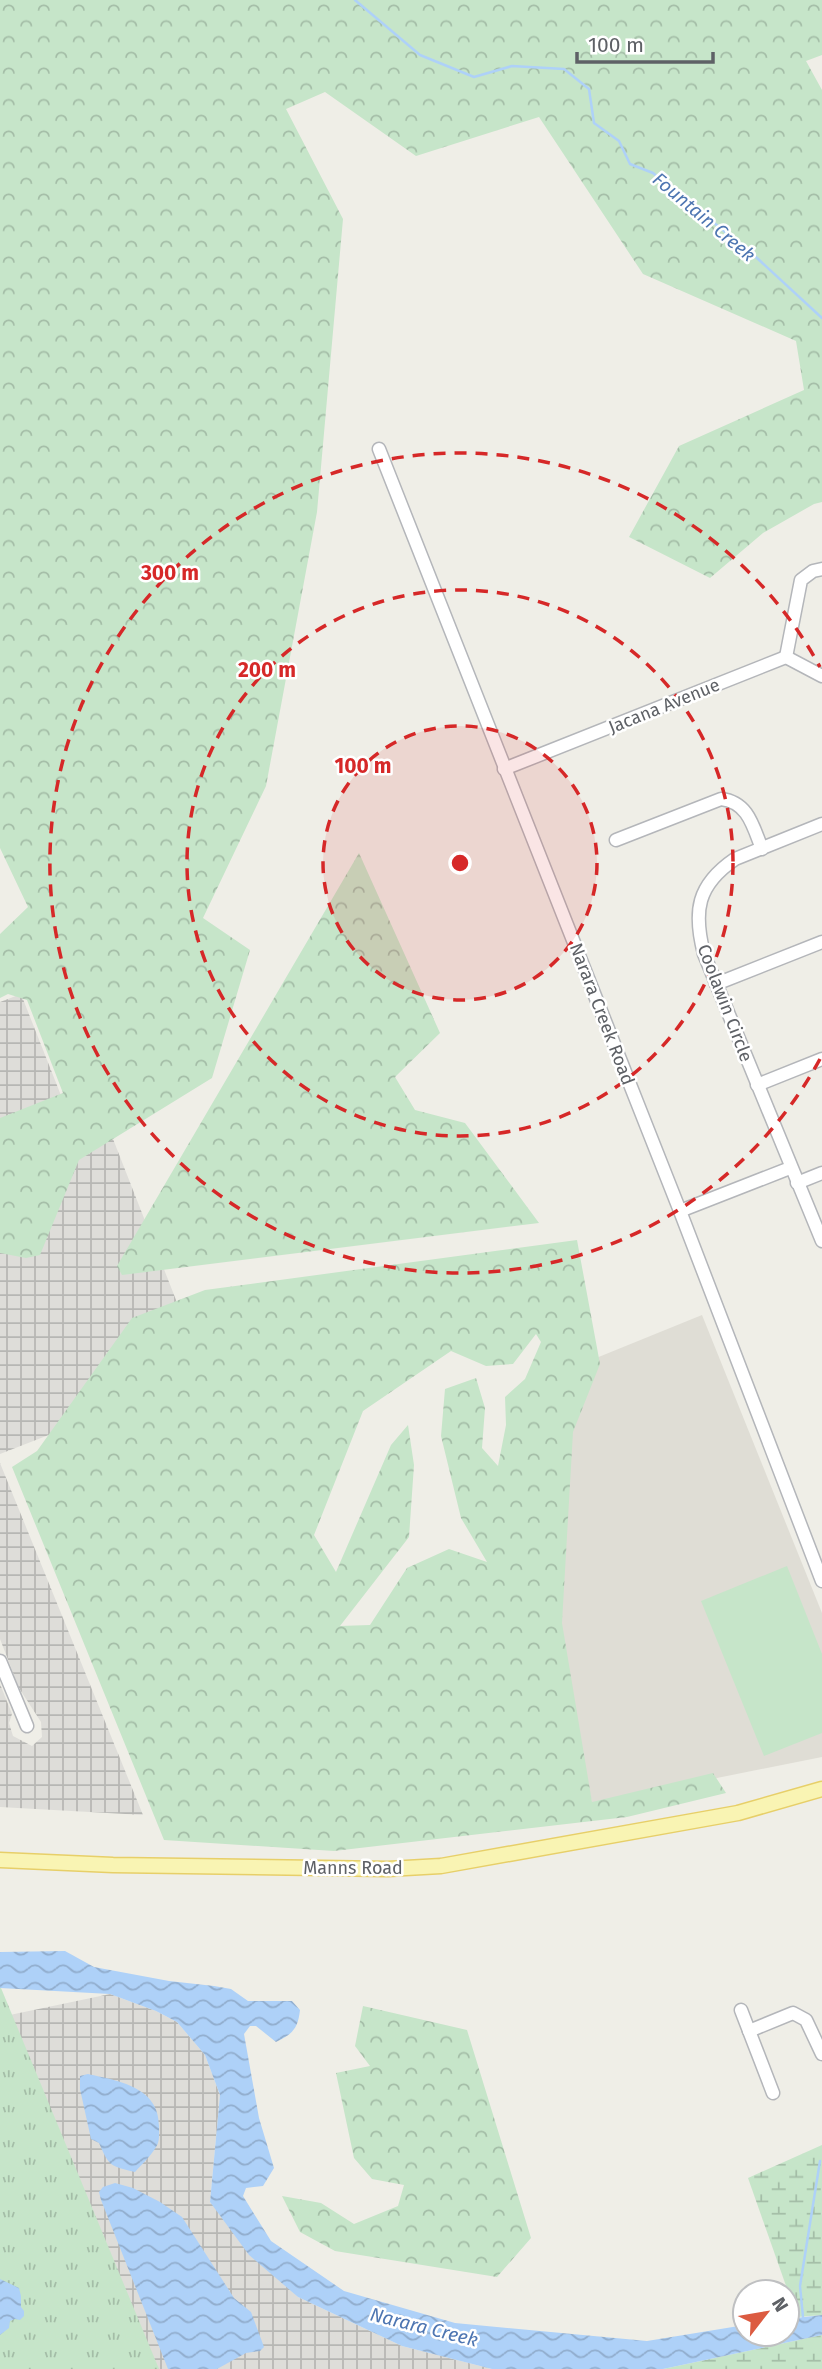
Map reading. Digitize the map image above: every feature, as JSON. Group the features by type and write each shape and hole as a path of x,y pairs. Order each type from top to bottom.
{"main road":[{"name":"Manns Road","path":"702,1819 735,1805 822,1779"},
{"name":"Manns Road","path":"0,1860 141,1866 441,1866 738,1813 822,1789"}],"street":[{"name":"Narara Creek Road","path":"379,449 680,1211 822,1581"},
{"path":"822,569 813,571 801,580 786,657 822,676"},
{"name":"Jacana Avenue","path":"504,769 786,657"},
{"path":"616,840 721,799 732,800 742,806 762,849"},
{"name":"Coolawin Circle","path":"822,824 735,859 724,866 705,888 699,902 697,918 699,936 716,984 822,1241"},
{"path":"716,984 822,942"},
{"path":"757,1085 822,1059"},
{"path":"680,1211 790,1168"},
{"path":"797,1183 822,1173"},
{"path":"0,1661 27,1726"},
{"path":"741,2010 773,2093"},
{"path":"749,2031 793,2014 802,2016 822,2054"}],"shaded area":[{"path":"21,994 62,1098 0,1119 0,1002"},
{"path":"104,1116 205,1374 0,1454 0,1156"},
{"path":"702,1315 822,1613 822,1757 592,1803 510,1393"},
{"path":"0,1463 143,1815 0,1807 0,1684 12,1714 9,1723 13,1736 32,1746 42,1737 41,1722 19,1688 0,1639"},
{"path":"110,1994 177,2022 205,2055 220,2095 210,2202 298,2297 402,2346 492,2369 141,2369 5,2016"}],"green space":[{"path":"0,0 822,0 822,55 806,61 822,90 822,502 763,533 710,578 629,537 679,446 804,390 796,341 643,274 539,117 416,156 325,92 286,109 343,219 317,512 266,786 203,918 250,950 212,1078 79,1160 40,1255 26,1258 0,1253 0,1118 63,1093 27,1000 8,994 0,998 0,934 28,907 0,848"},
{"path":"359,853 440,1033 395,1077 415,1110 465,1123 539,1223 122,1275 117,1266"},
{"path":"577,1240 600,1364 573,1432 562,1623 592,1802 713,1773 726,1793 627,1817 334,1851 164,1840 12,1467 37,1451 132,1318 205,1290","holes":["536,1334 541,1342 525,1379 505,1397 506,1425 498,1466 482,1448 485,1408 476,1378 445,1389 441,1436 461,1518 487,1562 449,1549 407,1568 370,1625 340,1626 409,1537 414,1465 408,1425 391,1445 336,1572 314,1535 363,1411 451,1351 486,1366 513,1364"]},
{"path":"787,1566 822,1654 822,1733 764,1756 701,1601"},
{"path":"1,1988 159,2369 0,2369"},
{"path":"363,2006 467,2030 531,2238 497,2277 335,2251 300,2232 282,2196 321,2203 354,2224 398,2206 404,2185 372,2179 354,2158 336,2073 370,2066 355,2046"},
{"path":"822,2145 822,2315 801,2317 801,2278 783,2278 748,2178"},
{"path":"822,2335 822,2369 663,2369 761,2348 801,2348 801,2339"}],"water":[{"name":"Narara Creek","path":"65,1951 94,1967 231,1989 248,2001 292,2001 300,2010 294,2030 287,2036 276,2042 256,2026 250,2026 244,2034 259,2118 274,2168 263,2186 246,2188 243,2196 271,2241 344,2291 455,2323 647,2341 731,2327 731,2348 761,2348 663,2369 492,2369 402,2346 298,2297 249,2255 210,2202 220,2095 205,2055 177,2022 110,1994 0,1988 0,1952"},
{"path":"88,2074 124,2083 145,2094 152,2102 159,2126 158,2143 152,2154 135,2172 111,2164 99,2143 91,2139 80,2089 80,2076"},
{"path":"115,2183 133,2188 182,2217 234,2298 251,2312 264,2347 260,2351 246,2353 217,2369 168,2369 101,2200 99,2192 103,2187"},
{"path":"0,2279 19,2288 24,2316 20,2320 10,2321 9,2328 0,2335"},
{"path":"822,2315 822,2335 801,2339 801,2317"}],"waterway":[{"name":"Fountain Creek","path":"355,0 420,55 474,77 512,66 564,69 589,89 594,123 619,141 630,164 653,173 757,258 822,318"},
{"path":"803,2317 800,2286 820,2161"}]}
